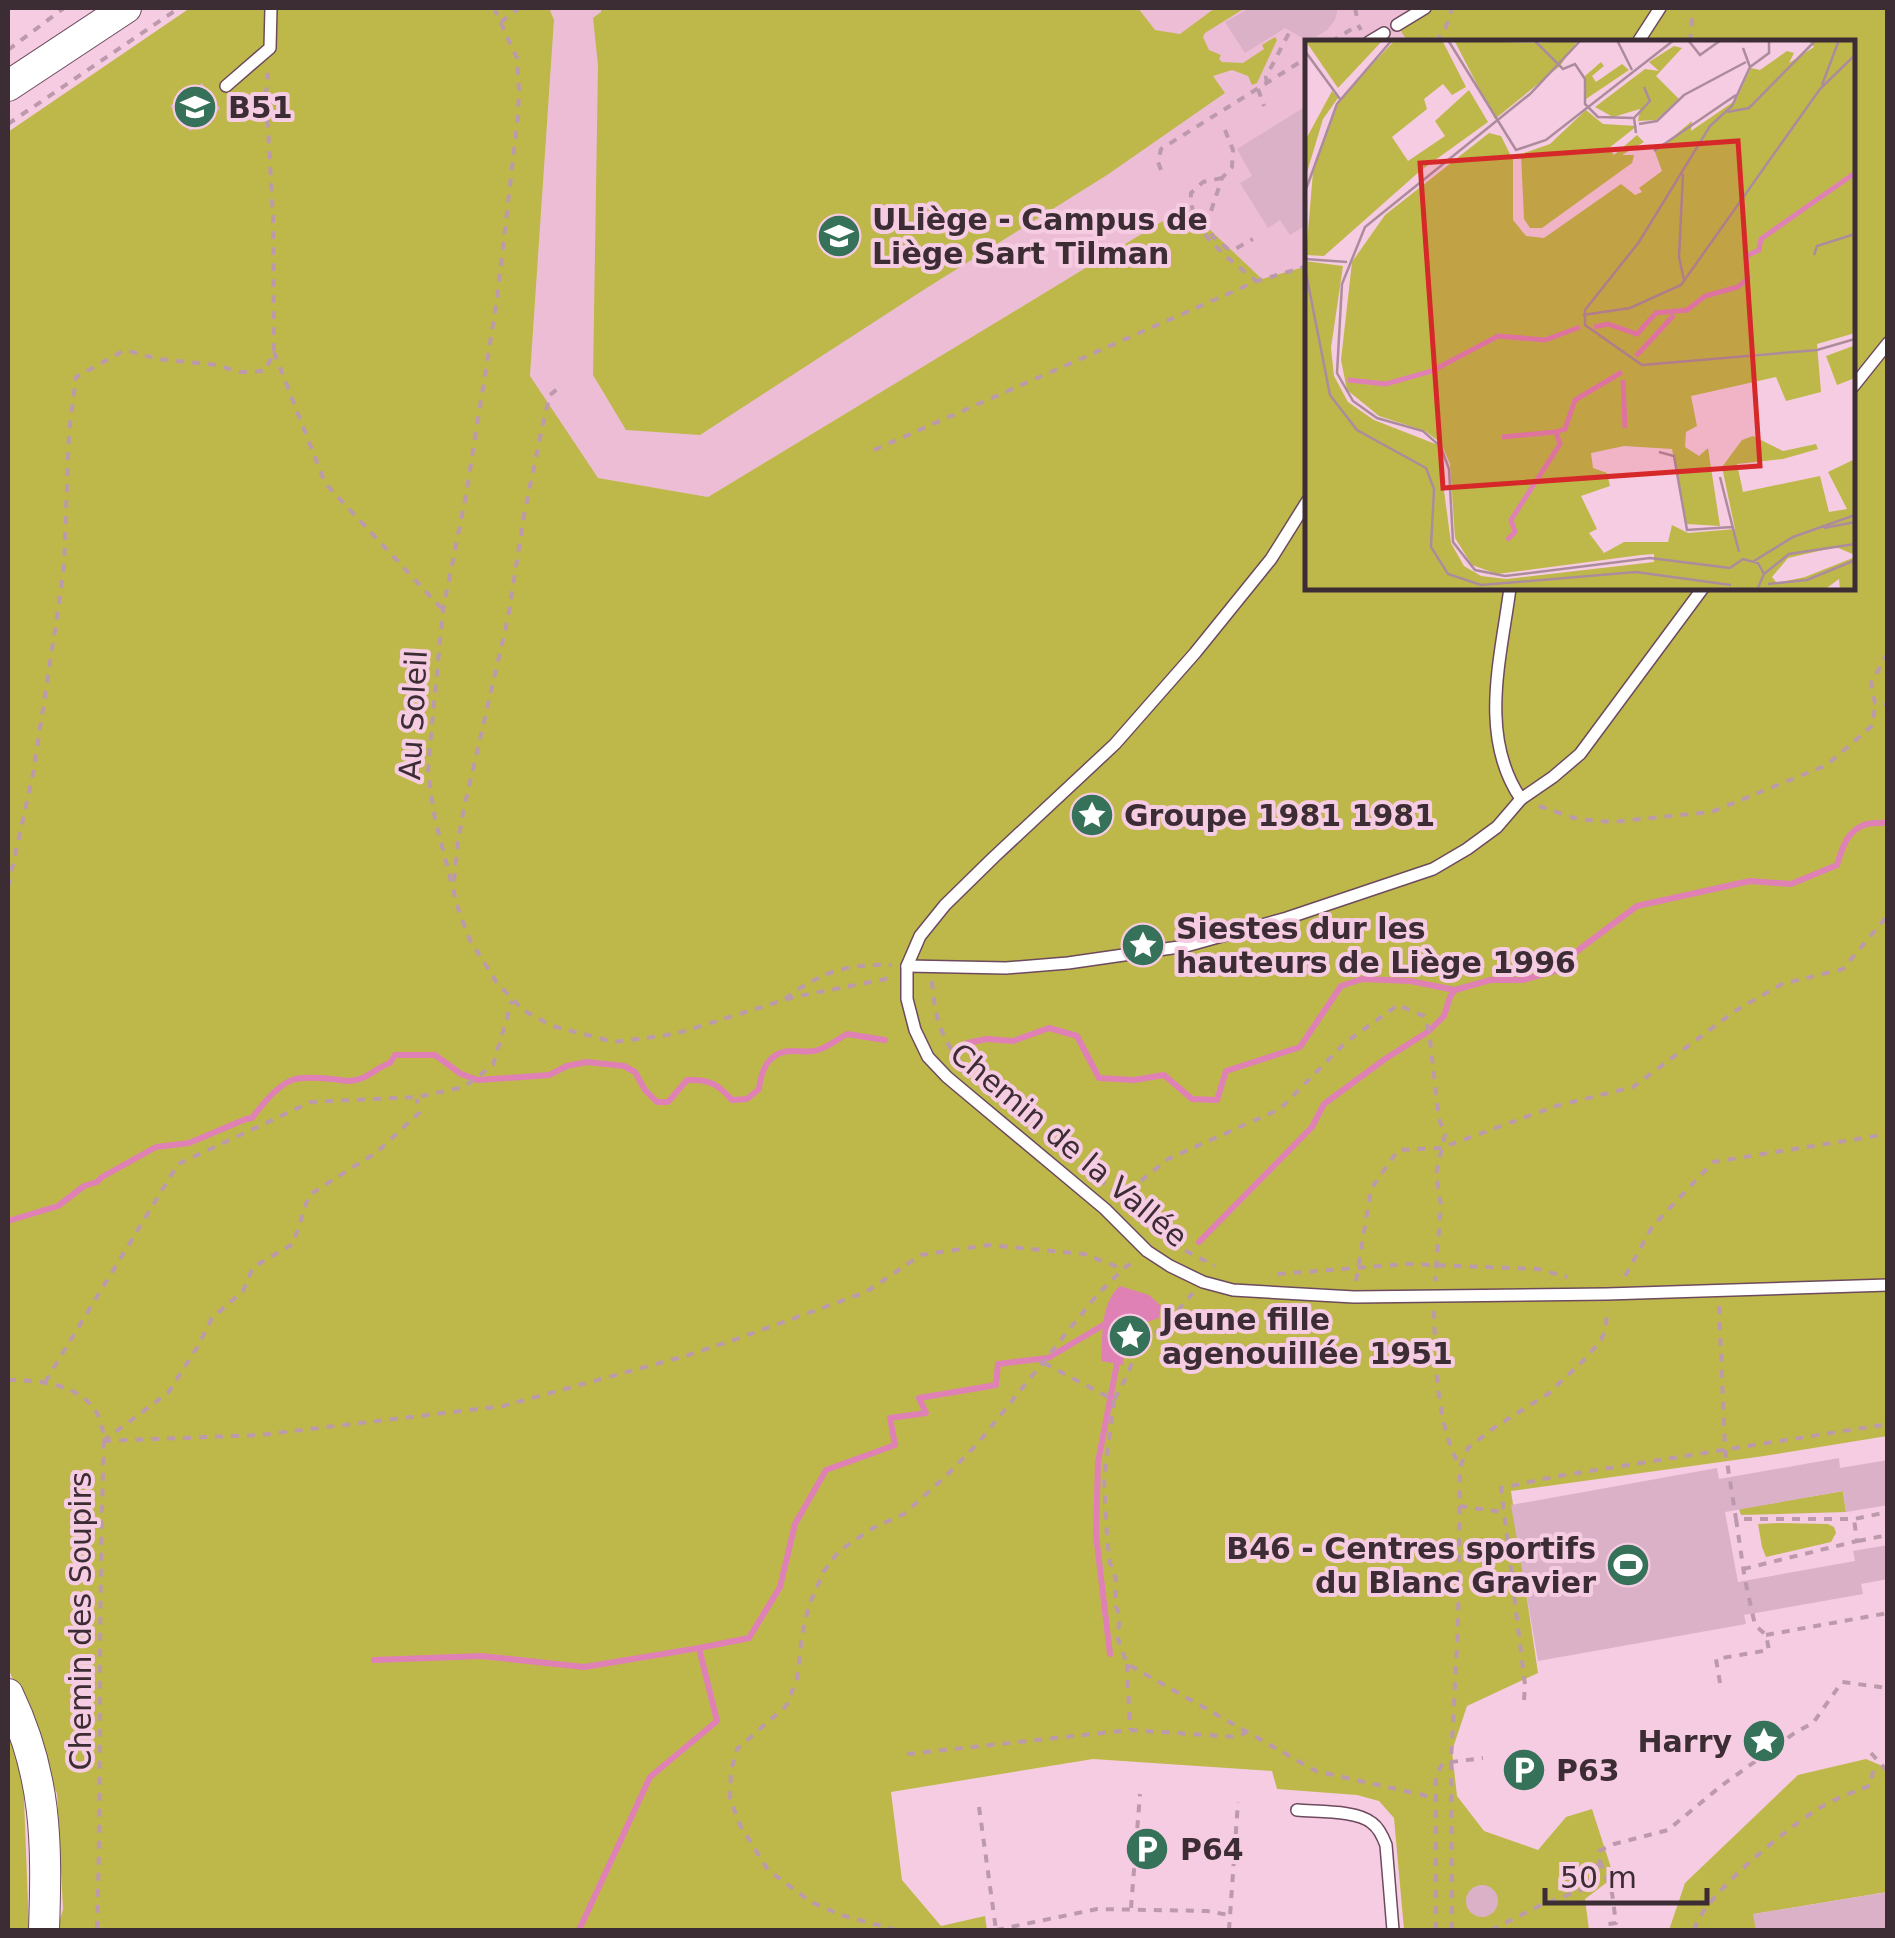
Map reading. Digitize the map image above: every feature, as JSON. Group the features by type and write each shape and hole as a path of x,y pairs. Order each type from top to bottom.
{"main road":[{"path":"8,86 126,8"},
{"path":"8,1694 27,1739 41,1797 44,1930"}],"lane":[{"path":"226,86 270,48 271,8"},
{"path":"1397,25 1424,8"},
{"path":"1639,40 1660,8"},
{"path":"1373,40 1384,33"},
{"path":"1855,384 1888,343"},
{"path":"1305,505 1271,559 1195,653 1115,744 945,905 920,936 907,966 1006,968 1186,946 1287,918 1433,869 1497,827 1520,799 1580,754 1702,590"},
{"path":"1510,590 1498,664 1495,718 1508,780 1520,799"},
{"name":"Chemin de la Vallée","path":"907,966 907,999 915,1030 928,1057 1147,1251 1203,1282 1233,1290 1354,1296 1607,1294 1888,1285"},
{"path":"1297,1810 1358,1816 1372,1822 1381,1832 1386,1844 1394,1930"}],"path":[{"path":"8,50 64,8"},
{"path":"8,124 178,8"},
{"name":"Au Soleil","path":"494,8 516,58 518,116 497,300 443,610 428,774 435,819 470,940 488,970 523,1010 552,1026 614,1042 675,1034 783,1000 889,979 907,966"},
{"path":"501,22 519,8"},
{"path":"1355,8 1358,25 1369,40"},
{"path":"1436,40 1452,8"},
{"path":"1690,40 1693,8"},
{"path":"1334,40 1358,25"},
{"path":"1267,84 1266,77 1290,31"},
{"path":"270,48 266,92 273,216 274,352 326,483 443,610"},
{"path":"1160,170 1160,149 1305,60"},
{"path":"1258,89 1264,106"},
{"path":"1225,130 1232,150 1232,167 1222,178 1208,223 1213,237 1228,249 1253,238"},
{"path":"1222,178 1203,182 1192,193 1190,207 1196,223 1256,282"},
{"path":"874,450 1256,282 1305,267"},
{"path":"8,887 33,774 62,582 69,433 76,377 125,350 239,372 264,371 274,352"},
{"path":"454,886 464,808 508,618 545,414 550,396 561,386"},
{"path":"1520,799 1577,819 1611,822 1711,812 1827,765 1873,725 1875,702 1870,682 1888,653"},
{"path":"1875,702 1885,705"},
{"path":"1354,1296 1370,1189 1398,1150 1441,1148 1556,1106 1632,1087 1734,1010 1782,984 1843,969 1888,915"},
{"path":"783,1000 837,969 874,964 907,966"},
{"path":"930,966 941,1034 969,1071"},
{"path":"45,1382 178,1164 311,1102 417,1097 464,1086 493,1065 512,1000"},
{"path":"1104,1210 1168,1159 1280,1109 1346,1042 1398,1004 1424,1016 1439,1120 1446,1135 1436,1174 1441,1205 1433,1295 1442,1421 1460,1467"},
{"path":"103,1442 168,1393 212,1318 243,1292 253,1267 293,1244 309,1196 377,1152 419,1113 417,1097"},
{"path":"1452,1930 1451,1760 1458,1628 1458,1506 1460,1467 1468,1448 1548,1394 1587,1357 1606,1330 1607,1294 1652,1227 1712,1162 1888,1134"},
{"path":"1090,1173 1184,1250 1218,1268"},
{"path":"103,1442 260,1434 503,1406 684,1356 866,1292 922,1255 988,1246 1084,1254 1123,1269"},
{"path":"896,1930 825,1909 768,1870 730,1799 737,1749 786,1706 797,1679 809,1605 824,1571 839,1551 873,1528 904,1514 945,1477 978,1443 1097,1296 1147,1251"},
{"path":"1276,1275 1438,1265 1551,1271 1607,1294"},
{"path":"1130,1730 1127,1664 1117,1636 1116,1579 1107,1538 1104,1478 1114,1400 1135,1350 1166,1324 1203,1282"},
{"path":"1718,1291 1725,1450 1743,1569 1756,1625 1766,1635 1769,1650 1716,1658 1720,1683"},
{"path":"1044,1363 1114,1400"},
{"name":"Chemin des Soupirs","path":"8,1380 45,1382 67,1389 87,1400 100,1418 101,1786 97,1930"},
{"path":"1524,1700 1526,1685 1501,1488 1888,1424"},
{"path":"1458,1506 1503,1512"},
{"path":"1736,1519 1854,1519 1888,1512"},
{"path":"1854,1519 1856,1541"},
{"path":"1743,1569 1888,1535"},
{"path":"1766,1635 1888,1613"},
{"path":"1127,1664 1316,1771 1436,1798"},
{"path":"1617,1930 1612,1893 1599,1851 1668,1830 1722,1786 1813,1723 1842,1682 1888,1688"},
{"path":"907,1754 1130,1730 1236,1737 1248,1732"},
{"path":"1871,1753 1888,1772"},
{"path":"1436,1930 1436,1775 1443,1763 1451,1760 1483,1758"},
{"path":"1694,1930 1697,1918 1718,1892 1788,1830 1822,1806 1870,1785 1873,1771"},
{"path":"1131,1908 1140,1794"},
{"path":"1229,1930 1238,1802"},
{"path":"979,1807 999,1930 1096,1909 1208,1910 1229,1914"},
{"path":"1490,1930 1586,1888 1600,1861"},
{"path":"1602,1930 1616,1923"}],"shaded area":[{"path":"190,8 549,8 554,20 530,376 598,478 708,497 1186,207 1262,279 1305,267 1305,590 1855,590 1855,40 1407,40 1399,28 1432,8 1887,8 1887,1436 1511,1491 1538,1673 1467,1706 1452,1751 1457,1796 1484,1831 1538,1850 1566,1817 1592,1809 1614,1877 1585,1899 1589,1930 1404,1930 1394,1818 1379,1801 1357,1795 1277,1789 1272,1771 1093,1759 891,1792 902,1880 941,1926 985,1916 987,1930 57,1930 63,1909 57,1794 8,1667 8,132"},
{"name":"ULiège - Campus de Liège Sart Tilman","path":"549,8 1480,8 1450,40 1305,40 1305,267 1262,279 1186,207 708,497 597,478 530,377 554,20"},
{"name":"ULiège - Campus de Liège Sart Tilman","path":"601,8 1138,8 1155,30 1180,34 1215,8 1245,8 1205,33 1209,50 1221,55 1222,62 1243,63 1264,49 1262,45 1275,37 1277,40 1257,83 1252,85 1248,76 1232,70 1213,76 1225,93 1107,175 700,435 626,430 593,375 598,65 593,18"},
{"path":"1120,1286 1149,1295 1161,1306 1159,1318 1127,1329 1123,1365 1101,1361 1106,1310"},
{"path":"1843,1491 1846,1512 1741,1515 1739,1509"},
{"path":"1758,1524 1828,1524 1836,1533 1831,1542 1766,1557"},
{"path":"8,1728 23,1772 29,1930 8,1930"},
{"path":"1866,1759 1887,1768 1887,1892 1754,1914 1756,1930 1669,1930 1685,1883 1798,1775"}],"building":[{"path":"1250,8 1338,8 1335,20 1316,37 1301,37 1285,28 1245,53 1225,22"},
{"name":"B51","path":"202,83 220,109 190,131 170,106"},
{"path":"1305,107 1305,226 1290,235 1280,220 1268,228 1240,183 1252,176 1237,149"},
{"name":"B46 - Centres sportifs du Blanc Gravier","path":"1839,1458 1840,1468 1888,1460 1888,1505 1846,1512 1843,1491 1725,1512 1738,1582 1855,1561 1853,1551 1888,1545 1888,1579 1861,1584 1863,1594 1744,1615 1746,1624 1538,1661 1511,1505 1717,1468 1719,1479"},
{"path":"1482,1885 1493,1890 1498,1901 1493,1912 1482,1917 1471,1912 1466,1901 1471,1890"},
{"path":"1888,1892 1888,1930 1756,1930 1753,1914"}],"waterway":[{"path":"967,1043 987,1039 1013,1041 1049,1028 1077,1036 1099,1078 1134,1080 1164,1075 1192,1099 1217,1100 1226,1071 1300,1047 1341,986 1362,979 1410,981 1455,990 1490,980 1523,980 1555,971 1637,906 1750,881 1791,884 1837,865 1846,842 1858,828 1888,822"},
{"path":"1199,1242 1312,1127 1324,1104 1429,1031 1444,1016 1454,991"},
{"path":"8,1221 58,1206 84,1186 156,1147 189,1143 252,1118 276,1091 292,1080 354,1080 390,1063 395,1055 435,1055 461,1074 478,1080 549,1075 587,1062 624,1066 635,1072 657,1102 668,1102 687,1080 712,1084 732,1100 747,1099 759,1089 765,1068 779,1054 818,1050 847,1034 885,1040"},
{"path":"579,1930 650,1777 717,1721 699,1648 749,1638 780,1587 795,1524 826,1470 895,1445 890,1418 926,1413 919,1398 996,1385 998,1364 1048,1358 1110,1321"},
{"path":"1110,1654 1096,1535 1098,1462 1118,1358"},
{"path":"374,1660 481,1656 584,1667 699,1648"}],"place":[{"name":"B51","path":"195,107"},
{"name":"ULiège - Campus de Liège Sart Tilman","path":"839,236"},
{"name":"Groupe 1981 1981","path":"1092,815"},
{"name":"Siestes dur les hauteurs de Liège 1996","path":"1143,945"},
{"name":"Jeune fille agenouillée 1951","path":"1130,1336"},
{"name":"B46 - Centres sportifs du Blanc Gravier","path":"1628,1565"},
{"name":"Harry","path":"1764,1741"},
{"name":"P63","path":"1524,1770"},
{"name":"P64","path":"1147,1849"}]}
